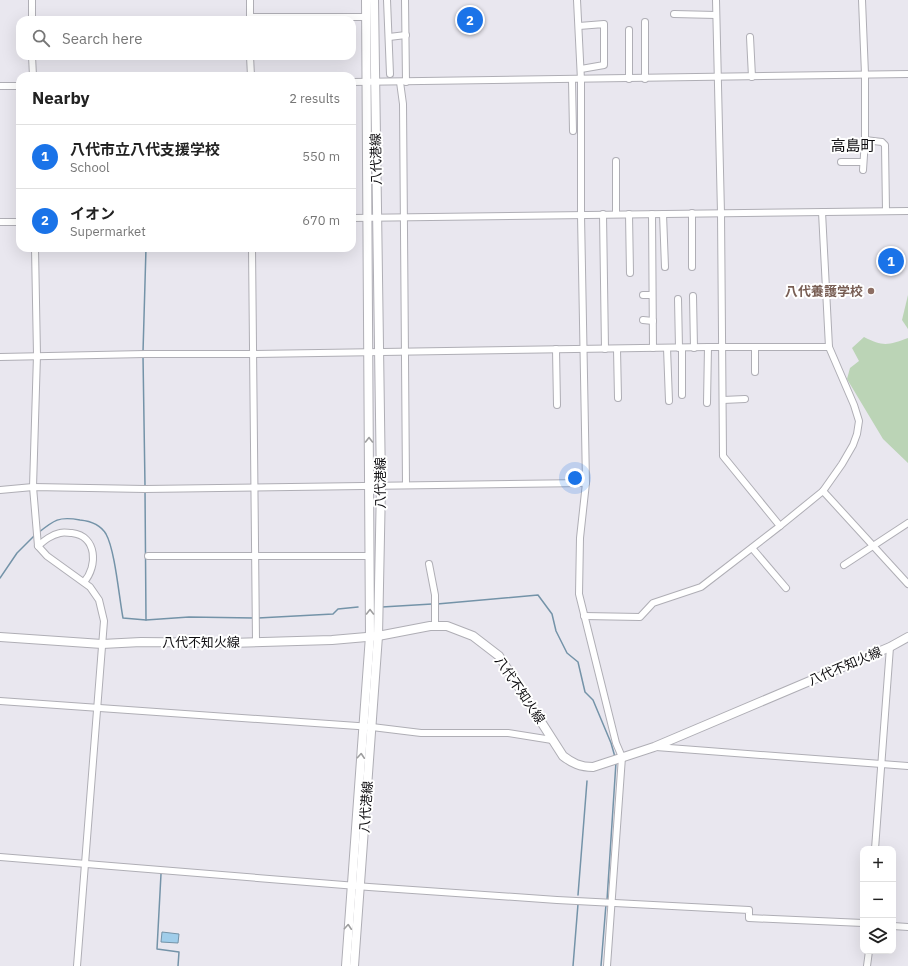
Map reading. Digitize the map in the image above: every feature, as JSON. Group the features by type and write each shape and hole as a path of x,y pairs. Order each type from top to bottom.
{"main road":[{"name":"八代港線","path":"366,0 371,83"},
{"name":"八代港線","path":"354,966 355,885 363,726 374,636 368,486 372,218 371,83 374,0"},
{"name":"八代港線","path":"346,966 372,727 374,636 381,485 378,352 372,218"},
{"name":"八代不知火線","path":"0,637 102,644 141,642 256,642 332,640 374,636 435,626 447,626 473,636 488,646 499,656 563,756 572,763 582,767 593,767 654,747 890,647 908,637"}],"street":[{"path":"32,0 32,16"},
{"path":"250,0 250,16"},
{"path":"387,0 390,74"},
{"path":"405,0 406,35 403,82 403,217 406,485"},
{"path":"577,0 581,69 581,215 586,483 580,538 579,594 619,758 609,902 607,966"},
{"path":"716,0 721,213 723,456 780,526"},
{"path":"862,0 865,74 865,158 862,162 863,170"},
{"path":"674,14 716,15"},
{"path":"356,17 366,17"},
{"path":"645,22 645,79"},
{"path":"579,26 604,24 604,65 581,69"},
{"path":"629,30 629,79"},
{"path":"389,37 406,35"},
{"path":"750,37 752,77"},
{"path":"32,60 33,72"},
{"path":"250,60 251,72"},
{"path":"356,82 908,74"},
{"path":"572,80 573,131"},
{"path":"0,86 16,86"},
{"path":"864,140 882,142 885,145 886,211"},
{"path":"616,161 616,214"},
{"path":"841,162 862,162"},
{"path":"356,218 908,211"},
{"path":"584,616 640,616 653,603 701,587 823,491 842,464 853,444 859,426 854,405 829,348 822,212"},
{"path":"692,213 692,267"},
{"path":"603,214 605,349"},
{"path":"629,214 630,273"},
{"path":"652,214 653,348"},
{"path":"663,214 665,266"},
{"path":"0,222 16,222"},
{"path":"34,252 37,355 34,487 38,542 47,556 84,582 96,594 102,609 104,621 77,966"},
{"path":"252,252 255,354 255,488 257,556 256,642"},
{"path":"643,295 652,295"},
{"path":"693,296 694,348"},
{"path":"678,299 682,395"},
{"path":"643,320 653,321"},
{"path":"0,357 37,355 255,354 708,347 829,348"},
{"path":"707,403 708,347"},
{"path":"755,347 755,372"},
{"path":"667,348 669,401"},
{"path":"556,349 557,404"},
{"path":"617,349 618,398"},
{"path":"723,400 746,399"},
{"path":"0,490 34,487 145,489 586,483"},
{"path":"823,491 874,545 908,584"},
{"path":"844,565 908,523"},
{"path":"38,542 62,532 83,536 89,541 94,552 92,566 84,582"},
{"path":"752,548 786,588"},
{"path":"148,556 370,556"},
{"path":"429,564 435,596 435,626"},
{"path":"876,846 890,647"},
{"path":"0,701 96,709 363,726 421,732 508,733 552,740"},
{"path":"654,747 908,766"},
{"path":"0,857 557,900 749,910 749,918 860,923"},
{"path":"896,926 908,927"},
{"path":"868,966 869,954"}],"green space":[{"path":"908,295 908,329 902,320"},
{"path":"864,337 881,344 896,342 908,338 908,463 883,439 847,379 850,368 859,361 852,348"}],"water":[{"path":"162,932 179,934 178,943 161,942"}],"waterway":[{"path":"143,352 146,252"},
{"path":"143,356 145,486"},
{"path":"145,490 146,620"},
{"path":"38,533 53,522 62,519 87,521 101,528 106,534 112,551 123,618 146,620 189,617 254,618"},
{"path":"0,578 17,553 35,535"},
{"path":"437,604 538,595 552,614 556,631 567,653 578,662 585,692 593,700 611,743 615,757"},
{"path":"382,607 432,604"},
{"path":"258,618 333,614 338,609 358,607"},
{"path":"607,900 616,762"},
{"path":"578,895 587,781"},
{"path":"161,874 157,949 179,952 178,966"},
{"path":"573,966 578,904"},
{"path":"601,966 606,904"}],"place":[{"name":"イオン","path":"470,20"},
{"name":"八代市立八代支援学校","path":"891,261"},
{"name":"八代養護学校","path":"871,291"}],"district":[{"name":"高島町","path":"853,145"}]}
